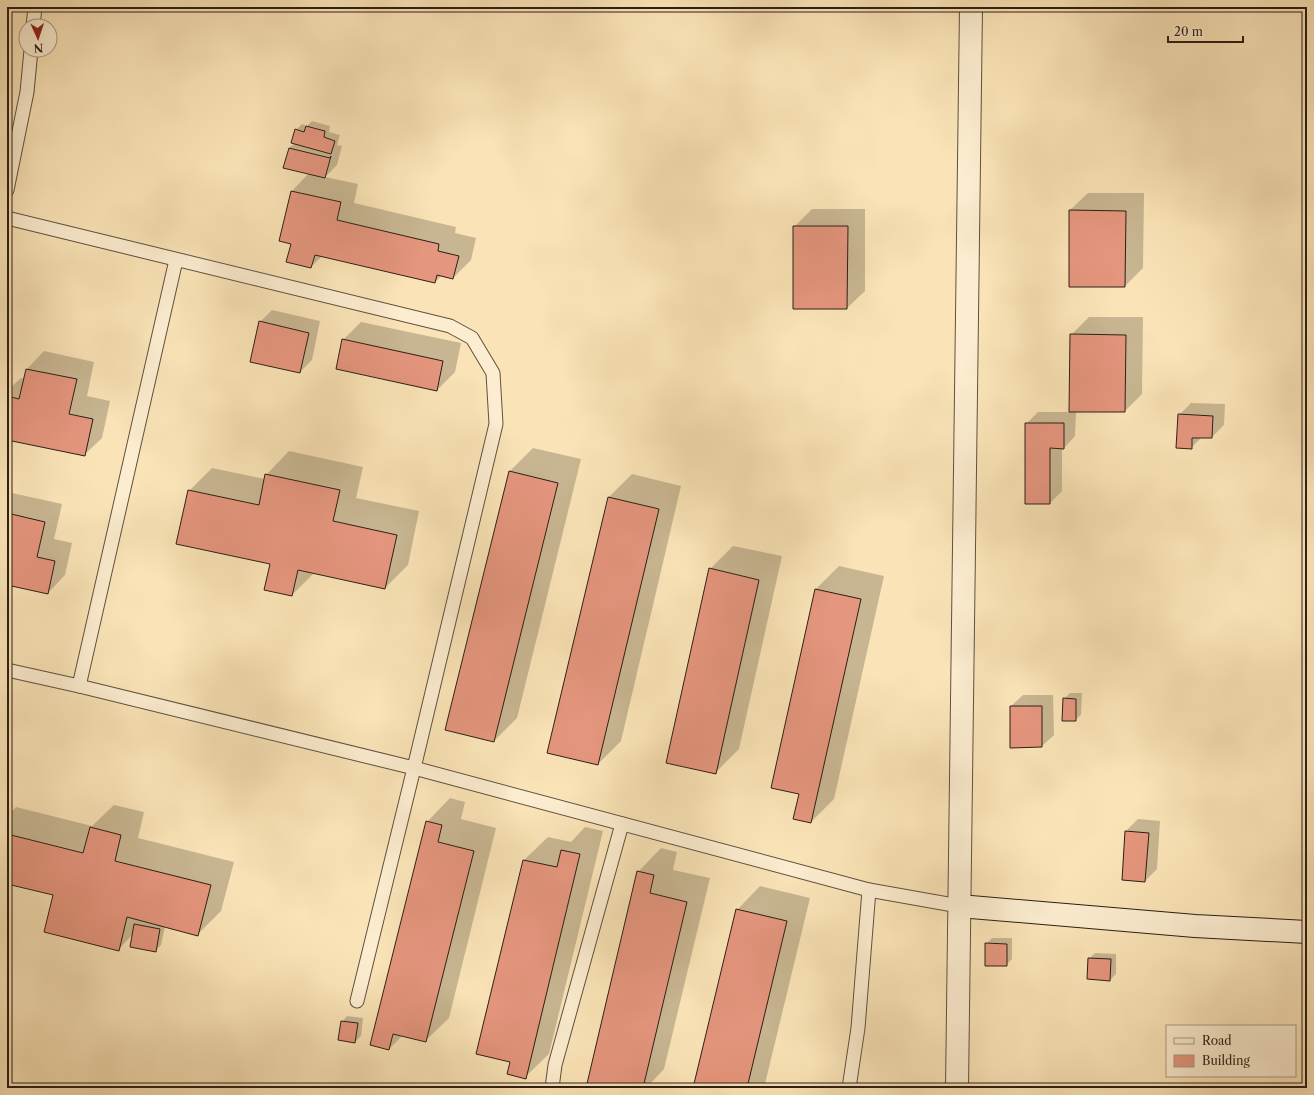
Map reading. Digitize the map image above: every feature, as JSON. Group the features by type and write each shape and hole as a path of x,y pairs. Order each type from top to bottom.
{"street":[{"path":"957,1088 971,7"},
{"path":"959,906 1187,925 1307,932"}],"lane":[{"path":"34,18 35,7"},
{"path":"7,190 27,92 30,58"},
{"path":"7,218 450,326 472,338 493,373 496,424 357,1001"},
{"path":"79,686 176,260"},
{"path":"7,670 79,686 414,768 869,890 959,906"},
{"path":"552,1088 555,1065 622,824"},
{"path":"849,1088 858,1028 869,890"}],"building":[{"path":"306,126 325,131 324,137 335,141 331,154 291,143 295,129 304,132"},
{"path":"289,148 330,158 331,156 325,178 283,168"},
{"path":"291,191 341,202 337,220 439,244 438,251 459,256 453,279 437,275 435,283 315,255 311,268 286,262 291,244 279,241"},
{"path":"1069,210 1126,211 1125,287 1069,287"},
{"path":"793,226 848,226 847,309 793,309"},
{"path":"259,321 309,333 300,373 250,362"},
{"path":"1070,334 1126,335 1125,412 1069,412"},
{"path":"342,339 443,361 437,391 336,369"},
{"path":"26,369 77,379 69,414 93,419 85,456 7,440 7,396 19,399"},
{"path":"1178,414 1213,416 1212,438 1192,438 1192,449 1176,448"},
{"path":"1025,423 1064,423 1064,449 1050,448 1050,504 1025,504"},
{"path":"509,471 558,483 494,742 445,730"},
{"path":"265,474 340,490 333,521 397,535 385,589 298,570 292,596 264,590 270,564 176,544 188,490 259,505"},
{"path":"608,497 659,509 598,765 547,753"},
{"path":"7,513 45,522 37,557 55,561 48,594 7,585"},
{"path":"709,568 759,580 716,774 666,763"},
{"path":"815,589 861,599 811,823 793,819 799,794 771,788"},
{"path":"1063,698 1076,699 1076,721 1062,721"},
{"path":"1010,706 1042,706 1042,747 1010,748"},
{"path":"426,821 442,825 438,842 474,851 426,1042 393,1034 389,1050 370,1045"},
{"path":"90,827 121,835 115,861 211,885 198,936 127,917 119,951 44,932 53,895 7,884 7,834 83,853"},
{"path":"1125,831 1149,833 1145,882 1122,880"},
{"path":"561,850 580,854 526,1079 507,1074 510,1062 476,1054 523,860 557,867"},
{"path":"637,871 654,875 650,893 687,902 643,1088 617,1088 605,1085 604,1088 586,1088"},
{"path":"736,909 787,921 747,1088 693,1088"},
{"path":"134,924 160,929 156,952 130,947"},
{"path":"985,943 1007,944 1007,966 985,966"},
{"path":"1088,958 1111,959 1110,981 1087,979"},
{"path":"341,1021 358,1023 355,1043 338,1040"}]}
